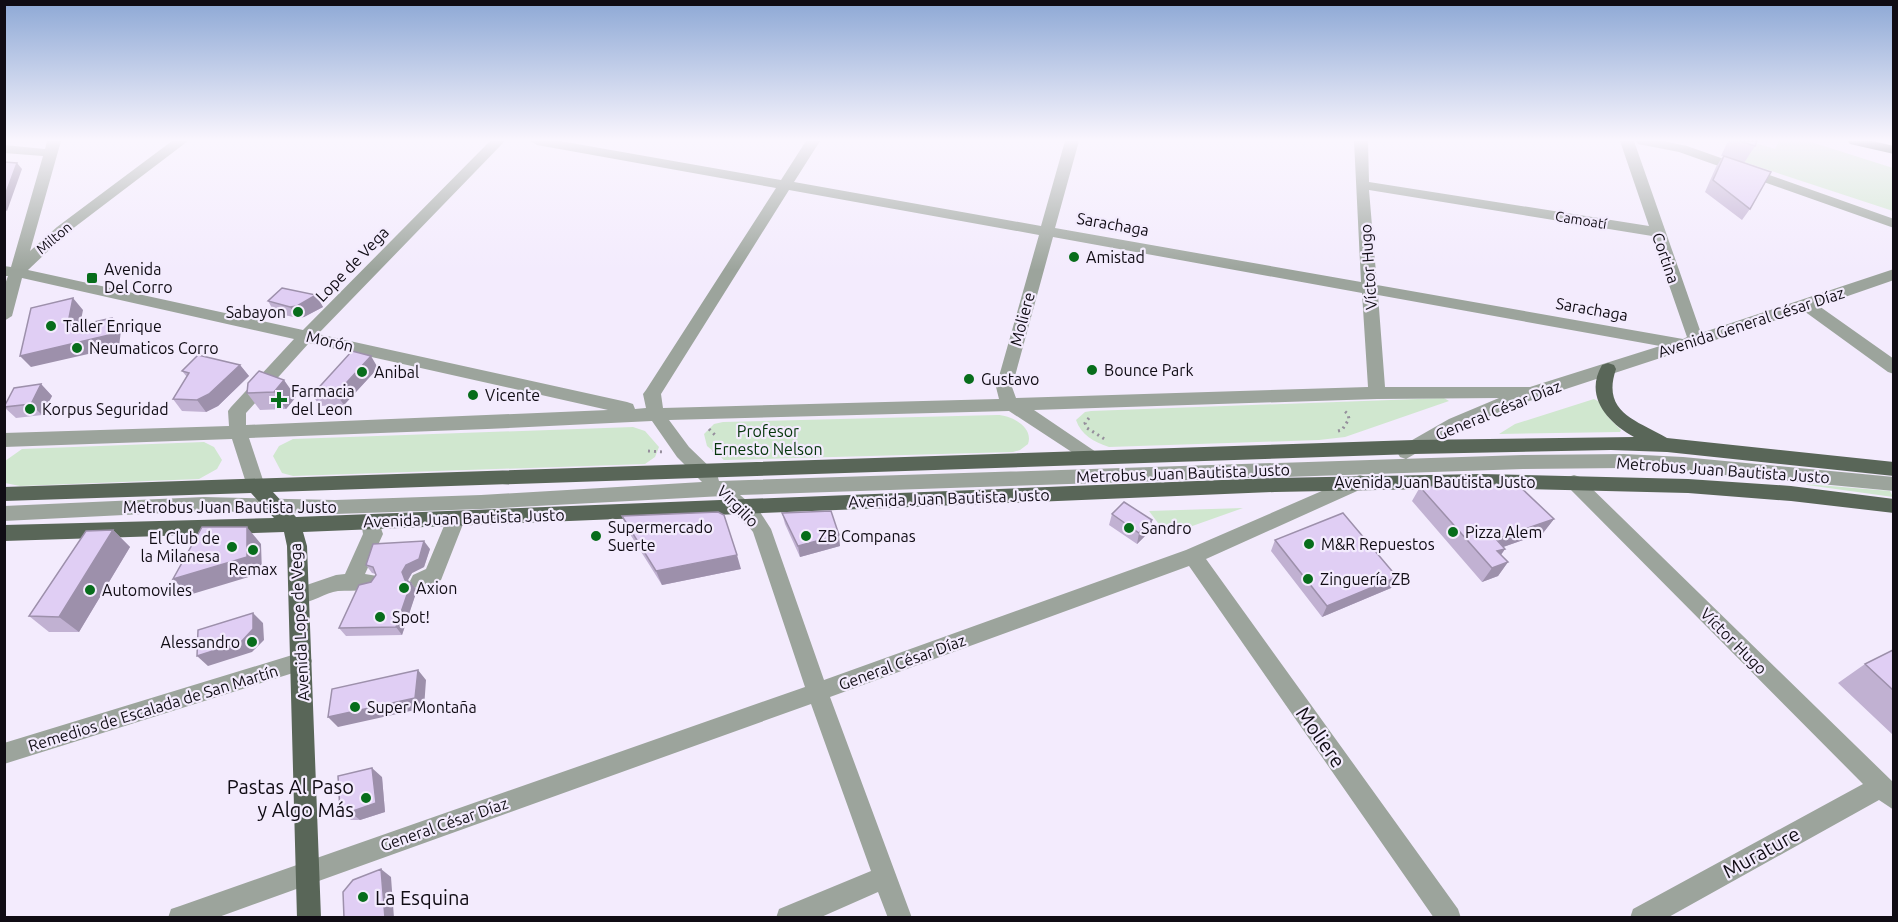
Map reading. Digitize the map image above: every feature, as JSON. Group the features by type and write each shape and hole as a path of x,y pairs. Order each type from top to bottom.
{"main road":[{"path":"1608,369 1603,387 1605,396 1616,414 1638,432 1667,446"},
{"name":"Avenida Juan Bautista Justo","path":"4,494 1090,457 1611,443 1667,446 1893,469"},
{"name":"Avenida Juan Bautista Justo","path":"4,532 456,519 1360,482 1574,482 1727,488 1893,506"},
{"name":"Avenida Lope de Vega","path":"256,486 292,525 297,546 309,918"}],"street":[{"path":"4,316 10,272 40,184"},
{"name":"Milton","path":"10,272 123,184"},
{"name":"Lope de Vega","path":"307,336 456,184"},
{"name":"Sarachaga","path":"780,184 1689,343"},
{"name":"Moliere","path":"1010,403 1005,395 1004,387 1060,184"},
{"name":"Cortina","path":"1641,184 1689,343"},
{"path":"1781,184 1893,224"},
{"path":"655,414 652,394 785,185"},
{"name":"Camoatí","path":"1363,185 1657,232"},
{"name":"Víctor Hugo","path":"1363,185 1377,393"},
{"name":"Morón","path":"10,272 655,414"},
{"name":"Avenida General César Díaz","path":"1608,369 1807,305 1893,274"},
{"path":"1807,305 1893,368"},
{"path":"238,431 237,411 307,336"},
{"name":"General César Díaz","path":"180,918 1193,556 1360,482 1450,427 1536,392 1608,369"},
{"path":"4,440 487,423 655,414 729,414 1010,403 1377,393 1536,392"},
{"path":"1010,403 1090,457"},
{"name":"Virgilio","path":"655,414 701,471 741,506 762,529 817,692 900,918"},
{"name":"Avenida Lope de Vega","path":"238,431 256,486"},
{"name":"Metrobus Juan Bautista Justo","path":"4,514 204,504 274,506 481,502 722,489 1386,466 1624,461 1683,464 1893,484"},
{"name":"Víctor Hugo","path":"1574,482 1887,793"},
{"path":"420,581 435,574 456,519"},
{"path":"299,596 336,583 360,582 373,534 370,522"},
{"name":"Moliere","path":"1193,556 1449,918"},
{"name":"Remedios de Escalada de San Martín","path":"4,754 302,661"},
{"name":"Murature","path":"1642,918 1887,793"},
{"path":"788,918 884,878"}],"path":[{"path":"1329,432 1342,430 1349,420 1348,414 1339,407 1351,406"},
{"path":"1085,423 1092,417"},
{"path":"1078,418 1085,423 1087,428 1112,441"},
{"path":"708,428 717,437 717,441 728,450"},
{"path":"717,437 720,432"},
{"path":"647,443 647,452 659,452"},
{"path":"714,452 723,447"}],"green space":[{"path":"1811,184 1893,184 1893,211"},
{"path":"1444,398 1449,401 1345,437 1319,440 1109,447 1089,437 1081,430 1076,420 1085,412 1091,411"},
{"path":"1594,399 1621,430 1620,432 1499,434 1515,424"},
{"name":"Profesor Ernesto Nelson","path":"997,415 1009,417 1025,427 1028,432 1028,444 1013,452 724,460 707,446 704,434 714,424 723,422"},
{"path":"633,427 645,431 659,447 655,457 645,464 293,476 282,473 273,456 279,446 293,439"},
{"path":"204,442 214,447 222,460 217,469 199,479 20,486 5,483 5,461 22,449"},
{"path":"1807,485 1890,491 1893,497"},
{"path":"1243,508 1167,535 1149,511"}],"building":[{"path":"4,184 9,184 4,198"},
{"path":"1718,184 1764,184 1750,209"},
{"path":"282,288 316,295 297,306 290,307 268,301"},
{"path":"73,298 67,328 112,318 109,335 20,356 31,308"},
{"path":"352,351 371,356 336,394 312,395"},
{"path":"198,355 240,365 209,394 197,400 173,399 189,373 182,371"},
{"path":"259,371 284,380 274,392 247,393 248,383"},
{"path":"41,384 31,404 4,407 14,388"},
{"path":"1517,484 1554,519 1496,539 1505,549 1497,551 1508,562 1492,568 1420,487"},
{"path":"1124,502 1152,520 1139,533 1112,514"},
{"path":"831,511 839,535 798,546 782,513"},
{"path":"718,512 724,515 737,555 656,571 622,516"},
{"path":"1343,513 1397,577 1327,606 1275,540"},
{"path":"202,527 247,527 247,557 173,579"},
{"path":"113,530 59,617 29,616 86,531"},
{"path":"424,541 419,559 406,565 402,572 405,580 411,583 396,627 339,628 359,585 371,582 376,575 373,567 366,565 373,544"},
{"path":"253,613 253,629 241,642 197,656 198,630"},
{"path":"1893,650 1893,690 1865,664"},
{"path":"418,670 415,698 328,717 332,689"},
{"path":"372,768 376,803 350,812 340,811 338,776"},
{"path":"381,869 385,918 344,918 343,892 353,880"}],"place":[{"name":"Amistad","path":"1074,257"},
{"name":"Avenida Del Corro","path":"92,278"},
{"name":"Sabayon","path":"298,312"},
{"name":"Taller Enrique","path":"51,326"},
{"name":"Neumaticos Corro","path":"77,348"},
{"name":"Bounce Park","path":"1092,370"},
{"name":"Anibal","path":"362,372"},
{"name":"Gustavo","path":"969,379"},
{"name":"Vicente","path":"473,395"},
{"name":"Farmacia del Leon","path":"279,400"},
{"name":"Korpus Seguridad","path":"30,409"},
{"name":"Sandro","path":"1129,528"},
{"name":"Pizza Alem","path":"1453,532"},
{"name":"Supermercado Suerte","path":"596,536"},
{"name":"ZB Companas","path":"806,536"},
{"name":"M&R Repuestos","path":"1309,544"},
{"name":"El Club de la Milanesa","path":"232,547"},
{"name":"Remax","path":"253,550"},
{"name":"Zinguería ZB","path":"1308,579"},
{"name":"Axion","path":"404,588"},
{"name":"Automoviles","path":"90,590"},
{"name":"Spot!","path":"380,617"},
{"name":"Alessandro","path":"252,642"},
{"name":"Super Montaña","path":"355,707"},
{"name":"Pastas Al Paso y Algo Más","path":"366,798"},
{"name":"La Esquina","path":"363,897"}]}
